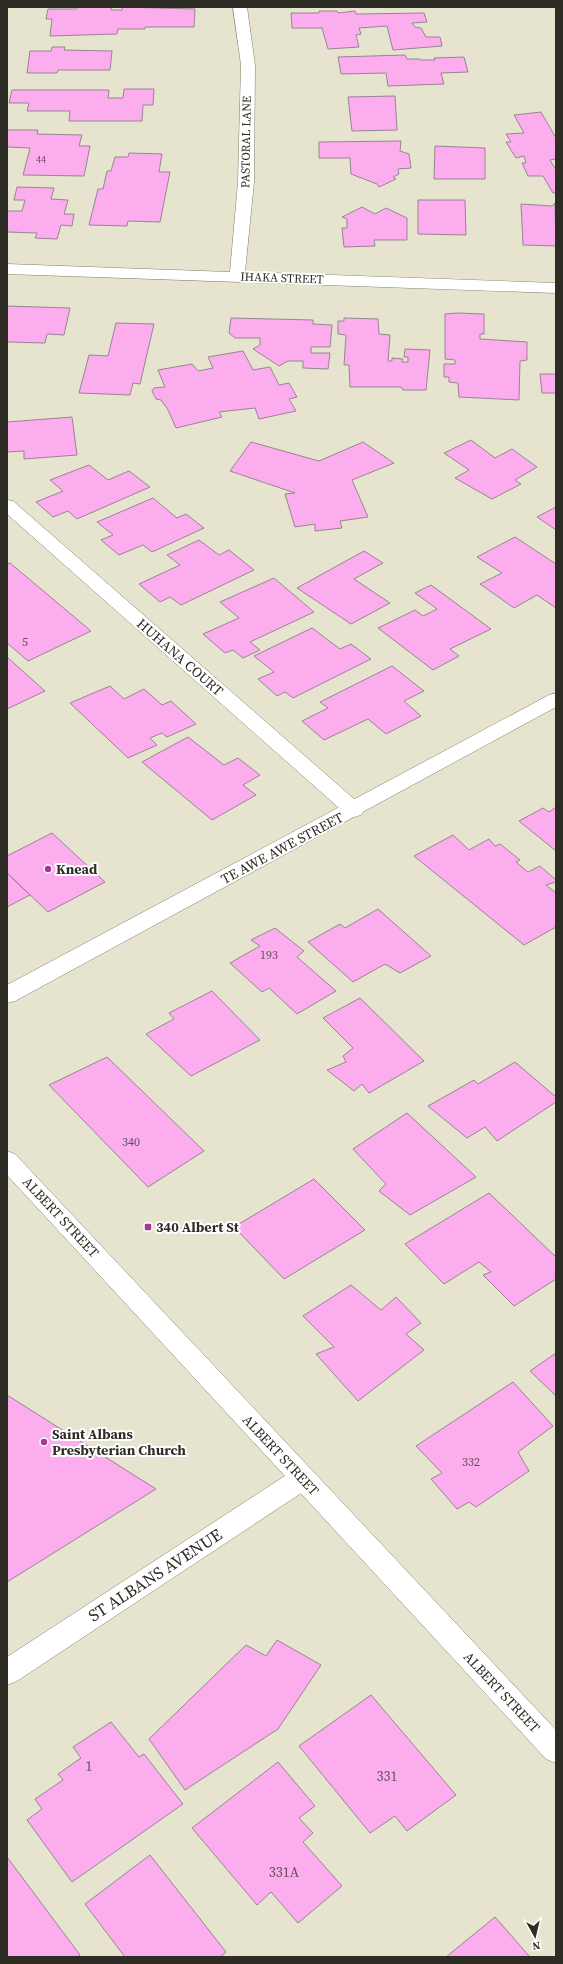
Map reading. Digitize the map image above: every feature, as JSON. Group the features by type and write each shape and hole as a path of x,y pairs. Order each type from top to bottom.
{"street":[{"name":"PASTORAL LANE","path":"237,276 246,182 248,65 240,7"},
{"name":"IHAKA STREET","path":"7,269 556,288"},
{"name":"HUHANA COURT","path":"7,505 354,810"},
{"name":"TE AWE AWE STREET","path":"7,995 354,810 556,699"},
{"name":"ALBERT STREET","path":"7,1160 556,1750"},
{"name":"ST ALBANS AVENUE","path":"7,1672 303,1478"}],"building":[{"path":"76,7 111,7 111,10 122,10 122,7 195,9 194,27 145,27 145,29 118,29 117,34 50,36 52,19 46,19 48,9 76,9"},
{"path":"319,11 337,11 338,13 355,11 356,14 424,13 427,22 412,23 415,27 421,28 426,37 440,37 442,46 393,50 387,26 359,28 361,34 356,35 359,47 328,49 322,28 292,28 291,13 319,13"},
{"path":"52,47 65,47 64,50 112,51 110,70 58,70 57,73 27,73 30,51 51,51"},
{"path":"405,55 407,59 421,60 464,57 468,72 441,73 444,84 388,86 386,73 341,74 338,57"},
{"path":"124,89 154,89 153,105 143,105 142,121 69,121 70,111 27,111 29,103 9,103 12,90 109,90 108,98 123,98"},
{"path":"395,96 397,130 352,131 348,97"},
{"path":"541,112 556,138 556,159 550,160 556,170 556,193 553,193 543,176 528,176 522,163 526,163 524,156 516,158 506,142 511,142 506,134 524,133 514,115"},
{"path":"7,130 38,130 37,134 82,135 79,146 90,146 84,176 23,175 30,148 7,147"},
{"path":"401,141 400,151 409,154 411,168 398,169 399,174 393,177 396,179 379,187 377,184 351,174 350,158 319,158 319,142"},
{"path":"435,146 485,148 485,179 434,179"},
{"path":"129,153 162,154 159,172 170,172 160,222 128,221 127,226 89,225 98,189 103,189 107,171 111,171 115,157 128,157"},
{"path":"17,187 54,188 51,199 68,200 64,214 74,214 72,226 61,225 57,239 35,238 37,233 7,232 7,211 22,211 25,200 14,200"},
{"path":"418,200 465,200 466,235 418,234"},
{"path":"555,203 556,246 523,245 521,204 552,206"},
{"path":"362,207 375,214 386,208 407,218 407,240 374,240 375,246 344,247 342,228 347,228 347,219 342,217"},
{"path":"7,306 70,308 64,335 47,334 45,343 7,342"},
{"path":"445,314 484,314 484,334 480,334 480,339 527,342 527,360 520,361 519,400 459,397 458,383 449,382 449,377 444,377 444,364 455,364 455,360 445,359"},
{"path":"231,318 313,320 313,324 332,325 330,347 311,347 311,353 330,353 328,369 303,368 303,361 288,361 279,366 253,349 260,345 260,338 235,338 229,333"},
{"path":"344,318 378,319 379,334 390,335 388,361 392,361 392,358 403,359 402,362 408,362 408,357 404,357 405,349 430,350 426,390 403,390 401,387 350,387 349,365 344,365 346,335 338,334 338,321 344,321"},
{"path":"116,323 154,324 140,384 133,383 130,395 79,393 89,355 108,356"},
{"path":"243,351 253,370 270,367 279,385 289,383 297,397 289,399 296,411 259,419 255,408 219,412 222,417 176,428 167,408 161,400 156,399 152,391 154,388 165,387 158,370 192,364 198,371 213,368 208,357"},
{"path":"540,374 556,374 556,393 542,393"},
{"path":"72,417 77,455 24,459 24,451 7,452 7,422"},
{"path":"471,440 495,458 512,449 537,467 515,480 521,484 492,499 455,478 469,470 444,453"},
{"path":"251,442 319,461 363,442 394,463 352,480 368,517 340,521 342,528 315,531 315,524 295,527 285,494 295,493 230,471"},
{"path":"89,465 108,480 129,471 150,487 77,519 68,511 53,517 36,502 63,491 50,480"},
{"path":"153,498 177,518 186,514 204,528 152,552 143,545 119,555 101,540 113,535 97,522"},
{"path":"556,507 556,530 537,517"},
{"path":"515,537 556,564 556,608 537,595 514,608 480,584 502,573 477,557"},
{"path":"199,540 219,555 229,550 254,570 181,605 170,597 160,602 139,584 180,565 167,555"},
{"path":"364,551 383,563 354,579 390,603 351,624 297,588"},
{"path":"10,563 91,631 28,661 7,643 7,564"},
{"path":"274,578 314,612 250,642 260,650 243,658 233,650 225,653 203,634 239,618 220,602"},
{"path":"431,585 491,629 450,649 459,656 433,670 378,628 415,610 423,616 437,609 415,593"},
{"path":"312,628 340,649 351,644 371,659 293,698 285,692 277,696 258,679 274,672 254,656"},
{"path":"7,657 45,691 7,709"},
{"path":"392,666 424,691 404,701 421,716 386,734 368,719 324,740 302,721 328,708 320,702"},
{"path":"110,686 124,699 144,689 162,705 171,701 196,724 167,737 162,733 150,738 157,745 128,758 70,703"},
{"path":"188,737 224,765 238,758 260,775 243,785 256,795 212,820 142,762"},
{"path":"556,807 556,851 519,821 543,808 549,812"},
{"path":"52,833 105,882 48,912 7,873 7,856"},
{"path":"453,835 469,850 489,839 495,846 500,844 520,860 516,862 528,872 540,866 556,880 556,882 546,885 556,893 556,927 524,945 414,856"},
{"path":"7,873 30,895 7,907"},
{"path":"378,909 431,956 400,973 385,964 353,982 308,942 340,924 345,928"},
{"path":"275,928 304,951 297,957 336,991 297,1014 269,988 262,992 230,963 260,946 251,940"},
{"path":"212,991 260,1040 191,1076 146,1034 174,1019 169,1013"},
{"path":"360,998 424,1061 369,1093 362,1084 354,1091 327,1070 346,1062 343,1056 353,1048 323,1018"},
{"path":"107,1057 204,1151 148,1187 49,1085"},
{"path":"515,1062 556,1097 556,1102 497,1141 485,1127 467,1138 428,1106 474,1080 478,1084"},
{"path":"407,1113 476,1177 410,1215 379,1191 386,1184 353,1149"},
{"path":"314,1179 365,1230 284,1279 234,1227"},
{"path":"489,1193 556,1257 556,1279 514,1306 483,1275 491,1272 479,1262 444,1284 405,1244"},
{"path":"351,1285 381,1310 396,1297 421,1323 406,1334 424,1350 358,1401 316,1354 334,1347 303,1316"},
{"path":"556,1353 556,1396 530,1371"},
{"path":"513,1382 553,1426 518,1452 529,1471 476,1507 469,1502 457,1509 431,1479 442,1473 416,1446"},
{"name":"Saint Albans Presbyterian Church","path":"7,1395 156,1489 7,1582"},
{"path":"277,1640 321,1665 278,1729 185,1790 149,1739 246,1645 266,1656"},
{"path":"371,1695 456,1795 407,1831 395,1816 370,1833 299,1746"},
{"path":"111,1722 139,1757 144,1754 183,1804 72,1882 27,1820 42,1809 35,1799 63,1780 58,1774 81,1758 73,1747"},
{"path":"278,1762 315,1806 299,1818 313,1833 303,1842 342,1886 298,1923 271,1892 257,1905 192,1828"},
{"path":"150,1855 226,1952 220,1957 125,1957 85,1904"},
{"path":"7,1857 80,1955 77,1957 7,1957"},
{"path":"495,1917 530,1957 446,1957"}],"place":[{"name":"Knead","path":"48,869"},
{"name":"340 Albert St","path":"148,1227"},
{"name":"Saint Albans Presbyterian Church","path":"44,1442"}]}
